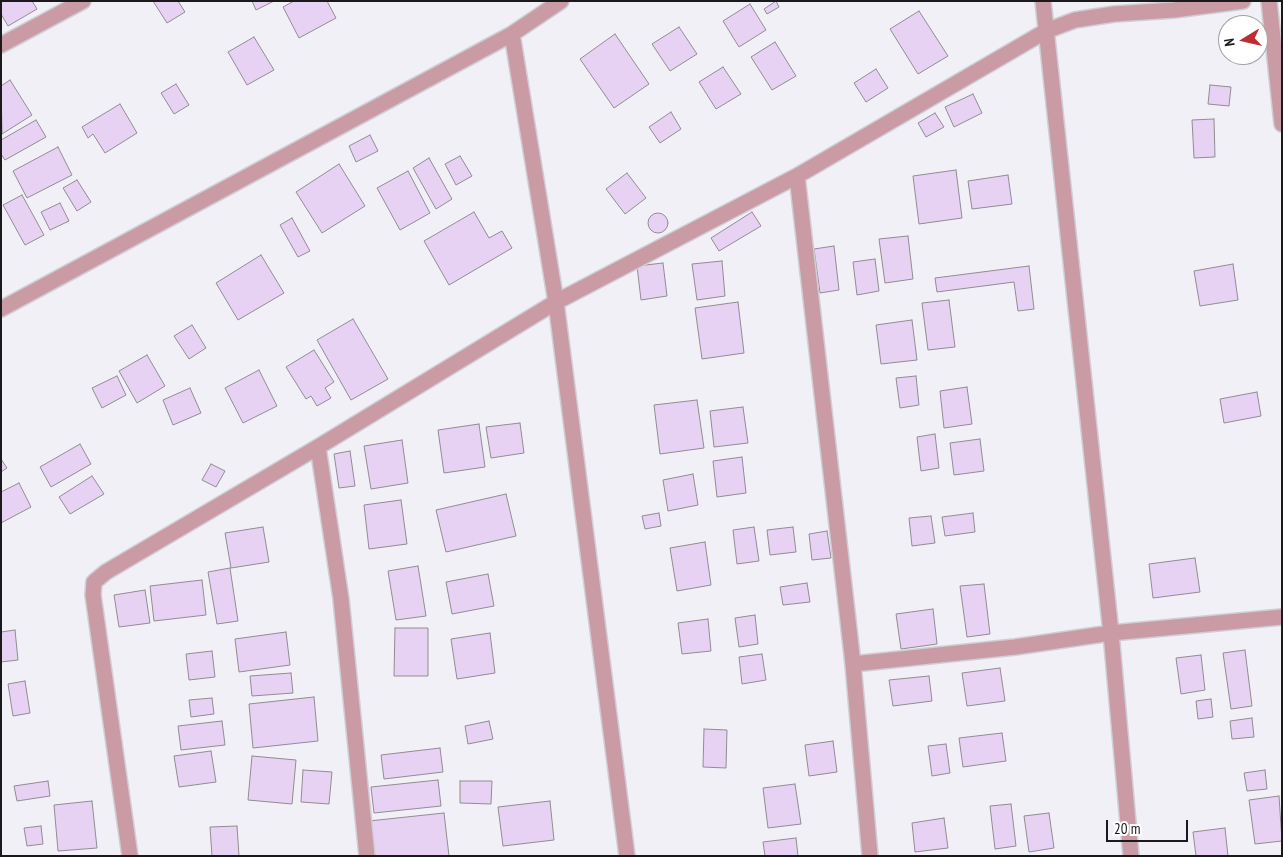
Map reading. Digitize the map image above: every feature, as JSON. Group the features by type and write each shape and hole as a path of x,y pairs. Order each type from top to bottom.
{"street":[{"path":"1,45 83,1"},
{"path":"1,309 512,34 561,1"},
{"path":"1043,1 1111,633 1131,856"},
{"path":"130,856 93,595 94,582 106,572 318,447 556,302 797,176 1046,31 1075,20 1114,14 1174,10 1243,1"},
{"path":"1269,1 1282,124"},
{"path":"512,34 556,302 627,856"},
{"path":"797,176 853,664 870,856"},
{"path":"318,447 341,599 367,856"},
{"path":"853,664 1015,647 1111,633 1282,617"}],"building":[{"path":"1,1 32,1 37,9 8,26 1,14"},
{"path":"153,1 178,1 185,12 167,23"},
{"path":"252,1 274,1 256,10"},
{"path":"294,1 327,1 336,18 299,38 283,7"},
{"path":"776,1 779,7 767,14 764,9"},
{"path":"750,4 766,30 739,47 723,21"},
{"path":"919,11 948,56 918,74 890,29"},
{"path":"679,27 697,54 670,71 652,44"},
{"path":"615,34 649,84 614,108 580,59"},
{"path":"254,37 274,70 247,85 228,52"},
{"path":"775,42 796,76 772,90 751,57"},
{"path":"723,67 741,94 716,109 699,82"},
{"path":"876,69 888,88 866,102 854,83"},
{"path":"10,80 32,115 2,134 1,86"},
{"path":"176,84 189,105 174,114 161,93"},
{"path":"1210,85 1231,87 1229,106 1208,104"},
{"path":"973,94 982,113 954,127 945,107"},
{"path":"120,104 137,133 105,153 93,134 88,138 82,127"},
{"path":"671,112 681,129 660,143 649,127"},
{"path":"935,113 944,127 926,137 918,123"},
{"path":"1214,119 1215,157 1194,158 1192,120"},
{"path":"36,120 46,137 5,160 1,154 1,140"},
{"path":"370,135 378,151 356,162 349,146"},
{"path":"58,147 72,175 27,198 13,171"},
{"path":"460,156 472,176 456,185 445,164"},
{"path":"429,158 452,199 436,209 413,168"},
{"path":"339,164 365,206 322,233 296,192"},
{"path":"956,170 962,218 919,224 913,176"},
{"path":"408,171 430,213 400,230 377,188"},
{"path":"627,173 646,198 625,214 606,189"},
{"path":"1008,175 1012,204 972,209 968,181"},
{"path":"77,180 91,202 77,211 63,188"},
{"path":"22,195 44,235 25,245 3,205"},
{"path":"60,203 69,221 50,230 41,212"},
{"path":"474,212 489,238 502,231 512,248 449,285 424,241"},
{"path":"752,212 761,226 719,251 711,238"},
{"path":"654,213 662,213 668,219 668,227 662,233 654,233 648,227 648,219"},
{"path":"292,218 310,251 298,257 280,225"},
{"path":"908,236 913,279 885,283 879,239"},
{"path":"834,246 839,290 820,293 814,249"},
{"path":"261,255 284,293 238,320 216,283"},
{"path":"875,259 879,291 857,295 853,262"},
{"path":"722,261 725,296 697,300 692,264"},
{"path":"663,263 667,296 641,300 637,266"},
{"path":"1233,264 1238,300 1200,306 1194,271"},
{"path":"1029,266 1034,309 1018,311 1014,282 937,292 935,278"},
{"path":"949,300 955,347 928,350 922,303"},
{"path":"738,302 744,353 702,359 695,308"},
{"path":"353,319 388,379 351,400 317,340"},
{"path":"912,320 917,360 881,364 876,325"},
{"path":"192,325 206,348 189,359 174,336"},
{"path":"314,350 334,382 325,388 331,398 317,406 311,396 306,399 286,367"},
{"path":"147,355 165,386 137,403 119,371"},
{"path":"259,370 277,406 243,423 225,388"},
{"path":"117,376 126,395 102,408 92,388"},
{"path":"916,376 919,405 900,408 896,378"},
{"path":"967,387 972,424 944,428 940,391"},
{"path":"190,388 201,413 173,425 163,400"},
{"path":"1257,392 1261,416 1224,423 1220,399"},
{"path":"697,400 704,448 660,454 654,405"},
{"path":"743,407 748,443 714,447 710,411"},
{"path":"520,423 524,453 491,458 486,427"},
{"path":"479,424 485,467 444,473 438,430"},
{"path":"935,434 939,468 921,471 917,437"},
{"path":"980,439 984,471 954,475 950,443"},
{"path":"402,440 408,483 371,489 364,446"},
{"path":"80,444 91,464 51,487 40,467"},
{"path":"350,451 355,486 339,488 334,454"},
{"path":"742,457 746,493 717,497 713,461"},
{"path":"1,459 7,468 1,472"},
{"path":"211,464 225,471 216,487 202,480"},
{"path":"693,474 698,505 668,511 663,480"},
{"path":"92,476 104,494 70,514 59,497"},
{"path":"19,483 31,507 1,523 1,492"},
{"path":"506,494 516,536 446,552 436,510"},
{"path":"401,500 407,544 369,549 364,505"},
{"path":"659,513 661,526 645,529 642,516"},
{"path":"973,513 975,532 945,536 942,517"},
{"path":"931,516 935,543 912,546 909,518"},
{"path":"263,527 269,562 231,568 225,533"},
{"path":"754,527 759,561 737,564 733,530"},
{"path":"793,527 796,552 770,555 767,530"},
{"path":"827,531 831,558 812,560 809,534"},
{"path":"705,542 711,585 677,591 670,548"},
{"path":"1195,558 1200,592 1153,598 1149,564"},
{"path":"418,566 426,616 396,620 388,571"},
{"path":"230,568 238,621 217,624 208,572"},
{"path":"488,574 494,606 452,614 446,582"},
{"path":"202,580 206,615 154,621 150,586"},
{"path":"807,583 810,602 783,605 780,587"},
{"path":"984,584 990,634 967,637 960,586"},
{"path":"145,590 150,623 119,627 114,595"},
{"path":"933,609 937,644 901,649 896,614"},
{"path":"755,615 758,644 739,647 735,618"},
{"path":"708,619 711,651 682,654 678,623"},
{"path":"395,628 428,628 428,676 394,676"},
{"path":"15,630 18,660 1,662 1,632"},
{"path":"286,632 290,665 239,672 235,639"},
{"path":"490,633 495,673 457,679 451,639"},
{"path":"1245,650 1252,706 1231,709 1223,653"},
{"path":"212,651 215,677 189,680 186,654"},
{"path":"762,654 766,680 742,684 739,657"},
{"path":"1201,655 1205,690 1181,694 1176,658"},
{"path":"1000,668 1005,701 967,706 962,673"},
{"path":"291,673 293,693 252,696 250,676"},
{"path":"929,676 932,701 893,706 889,680"},
{"path":"25,681 30,713 13,716 8,684"},
{"path":"314,697 318,741 253,748 249,704"},
{"path":"212,698 214,714 191,717 189,700"},
{"path":"1211,699 1213,717 1198,719 1196,701"},
{"path":"1252,718 1254,737 1232,739 1230,721"},
{"path":"222,721 225,745 181,750 178,726"},
{"path":"489,721 493,739 468,744 465,726"},
{"path":"704,729 727,730 726,768 703,767"},
{"path":"1002,733 1006,761 963,767 959,738"},
{"path":"833,741 837,772 809,776 805,745"},
{"path":"946,744 950,773 932,776 928,746"},
{"path":"440,748 443,772 384,779 381,755"},
{"path":"211,751 216,782 179,787 174,756"},
{"path":"252,756 296,760 292,804 248,800"},
{"path":"303,770 332,772 329,804 301,802"},
{"path":"1265,770 1267,789 1247,791 1244,773"},
{"path":"438,780 441,806 374,813 371,787"},
{"path":"48,781 50,796 17,801 14,786"},
{"path":"460,781 492,781 491,804 460,803"},
{"path":"795,784 801,824 768,828 763,788"},
{"path":"1279,796 1282,841 1255,844 1249,800"},
{"path":"92,801 97,848 58,851 54,805"},
{"path":"550,801 554,840 503,846 498,807"},
{"path":"1011,804 1016,846 995,849 990,806"},
{"path":"444,813 449,856 373,856 369,821"},
{"path":"1049,813 1054,848 1029,852 1024,816"},
{"path":"944,818 948,848 915,852 912,823"},
{"path":"41,826 43,844 27,846 24,828"},
{"path":"237,826 239,856 212,856 210,827"},
{"path":"1225,828 1228,856 1196,856 1193,832"},
{"path":"796,838 798,856 765,856 763,842"}]}
